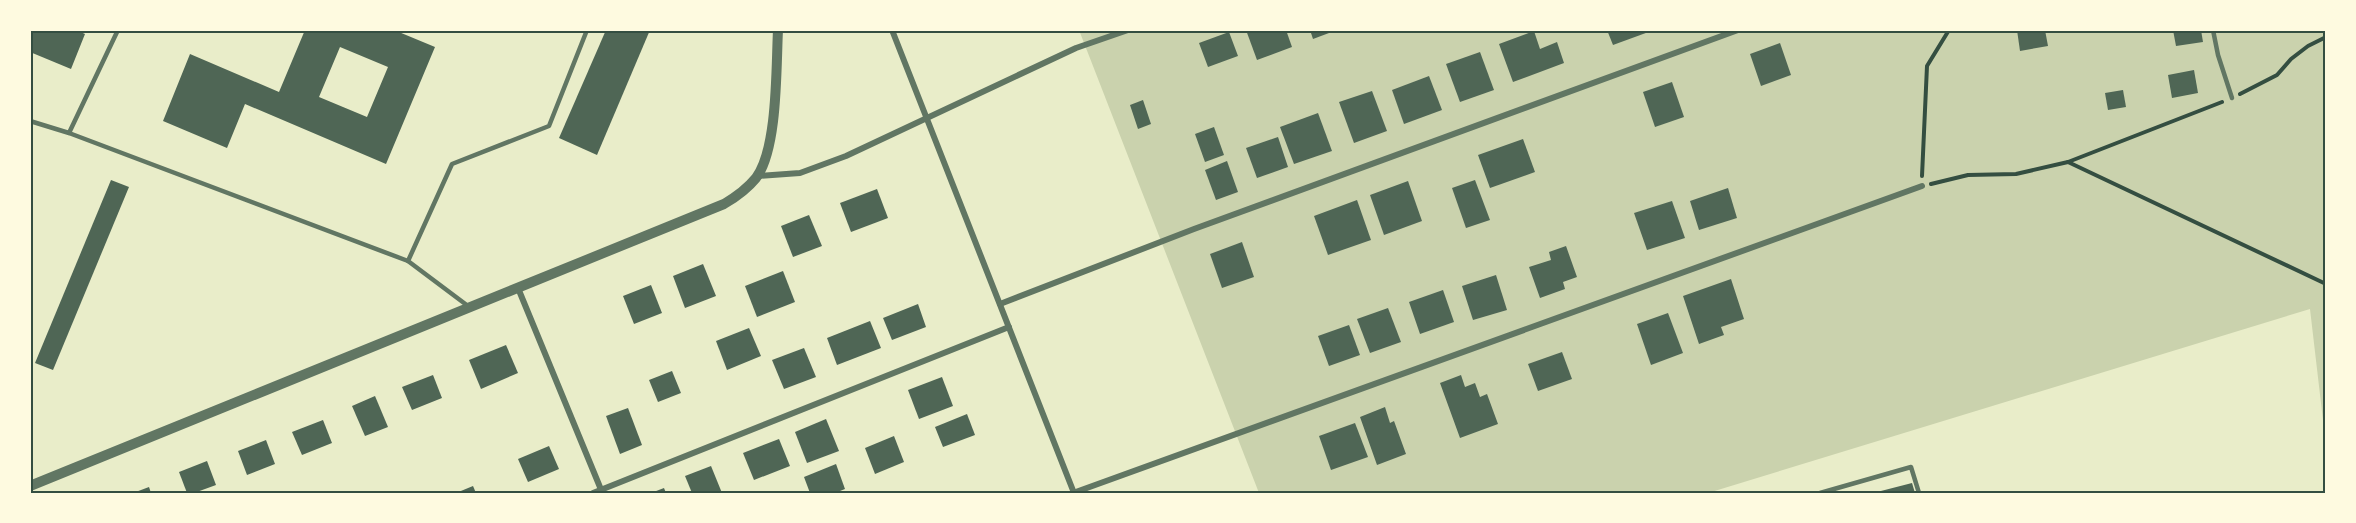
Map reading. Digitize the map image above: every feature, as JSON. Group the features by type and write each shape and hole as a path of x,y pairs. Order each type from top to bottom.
{"street":[{"path":"30,486 468,306 724,204 742,193 758,176 767,152 772,126 778,30"},
{"path":"892,30 1073,493 1922,186"},
{"path":"758,176 800,174 846,156 1077,48 1128,30"},
{"path":"1000,304 1194,229 1738,30"},
{"path":"518,288 602,491"},
{"path":"593,493 1009,327"}],"lane":[{"path":"408,261 452,164 549,126 586,30"},
{"path":"2213,30 2217,55 2232,98"},
{"path":"69,133 116,31"},
{"path":"30,121 69,133 408,261 468,306"},
{"path":"1820,493 1911,467 1919,493"}],"path":[{"path":"1949,30 1927,66 1922,186 1968,176 2016,174 2068,162 2232,98 2277,75 2308,46 2326,37"},
{"path":"2068,162 2326,284"}],"green space":[{"path":"1079,30 2326,30 2326,446 2310,309 1708,493 1259,493"}],"building":[{"path":"30,30 76,30 85,34 71,69 30,52"},
{"path":"305,30 394,30 435,47 386,164 245,104 227,148 163,121 190,54 279,92","holes":["340,47 388,67 367,117 319,97"]},
{"path":"606,30 650,30 597,155 559,138"},
{"path":"1246,30 1286,30 1292,47 1257,60"},
{"path":"1310,30 1337,30 1313,39"},
{"path":"1607,30 1654,30 1613,45"},
{"path":"2017,30 2045,30 2048,46 2020,51"},
{"path":"2173,30 2201,30 2203,42 2176,46"},
{"path":"1534,31 1540,49 1557,42 1564,63 1513,82 1499,44"},
{"path":"1229,32 1238,56 1208,67 1199,43"},
{"path":"1780,43 1791,75 1761,86 1750,54"},
{"path":"1480,52 1494,90 1460,102 1446,64"},
{"path":"2194,70 2198,93 2172,98 2168,75"},
{"path":"1429,76 1442,110 1404,124 1392,90"},
{"path":"1672,82 1684,117 1655,127 1643,92"},
{"path":"2123,90 2126,107 2108,110 2105,93"},
{"path":"1372,91 1387,131 1354,143 1339,102"},
{"path":"1143,100 1151,124 1138,129 1130,105"},
{"path":"1318,113 1332,151 1294,164 1280,127"},
{"path":"1214,127 1224,155 1205,162 1195,134"},
{"path":"1278,137 1288,167 1257,178 1246,148"},
{"path":"1523,139 1535,172 1490,188 1478,155"},
{"path":"1227,161 1238,192 1216,200 1205,170"},
{"path":"111,180 129,187 53,370 35,363"},
{"path":"1475,180 1490,220 1466,228 1452,188"},
{"path":"1408,181 1422,221 1384,235 1370,195"},
{"path":"1728,188 1737,218 1699,230 1690,201"},
{"path":"877,189 888,218 851,232 840,203"},
{"path":"1357,200 1371,240 1328,255 1314,216"},
{"path":"1672,201 1685,238 1647,250 1634,213"},
{"path":"809,215 822,246 793,257 781,226"},
{"path":"1242,242 1254,277 1222,288 1210,254"},
{"path":"1566,246 1577,277 1563,282 1565,289 1540,298 1529,267 1551,260 1549,252"},
{"path":"703,264 716,296 685,308 673,276"},
{"path":"783,271 795,302 757,317 745,286"},
{"path":"1496,275 1507,310 1473,320 1462,286"},
{"path":"1731,279 1744,319 1721,327 1724,335 1699,344 1683,296"},
{"path":"651,285 662,313 634,324 623,296"},
{"path":"1443,290 1454,322 1420,334 1409,302"},
{"path":"918,304 926,327 892,340 883,318"},
{"path":"1388,308 1401,342 1370,353 1357,319"},
{"path":"1668,313 1683,353 1651,365 1637,324"},
{"path":"870,321 881,348 837,365 827,338"},
{"path":"1349,325 1360,355 1329,366 1318,336"},
{"path":"749,328 761,356 727,370 716,341"},
{"path":"506,345 518,373 481,389 469,360"},
{"path":"804,348 816,377 784,389 772,360"},
{"path":"1562,352 1572,379 1538,391 1528,364"},
{"path":"672,371 681,393 658,402 649,380"},
{"path":"433,375 442,398 412,410 402,387"},
{"path":"1461,375 1465,387 1475,383 1480,397 1487,394 1498,424 1460,438 1440,383"},
{"path":"942,377 953,406 919,419 908,390"},
{"path":"375,396 388,427 365,436 352,406"},
{"path":"1385,407 1390,423 1394,421 1406,454 1377,465 1360,417"},
{"path":"628,408 642,445 620,454 606,416"},
{"path":"967,414 975,435 943,447 935,427"},
{"path":"826,419 839,451 807,463 795,432"},
{"path":"323,420 332,443 302,455 292,432"},
{"path":"1355,423 1368,457 1331,470 1319,436"},
{"path":"894,436 904,462 875,474 865,448"},
{"path":"779,439 790,466 754,480 743,453"},
{"path":"266,440 275,464 247,475 238,451"},
{"path":"549,446 559,469 528,482 518,459"},
{"path":"207,461 216,485 194,493 187,493 179,472"},
{"path":"836,464 845,489 835,493 810,493 804,477"},
{"path":"711,466 722,493 692,493 685,476"},
{"path":"1912,483 1915,493 1877,493 1877,492"},
{"path":"473,486 476,493 456,493"},
{"path":"149,487 151,493 133,493"},
{"path":"664,488 666,493 651,493"}]}
